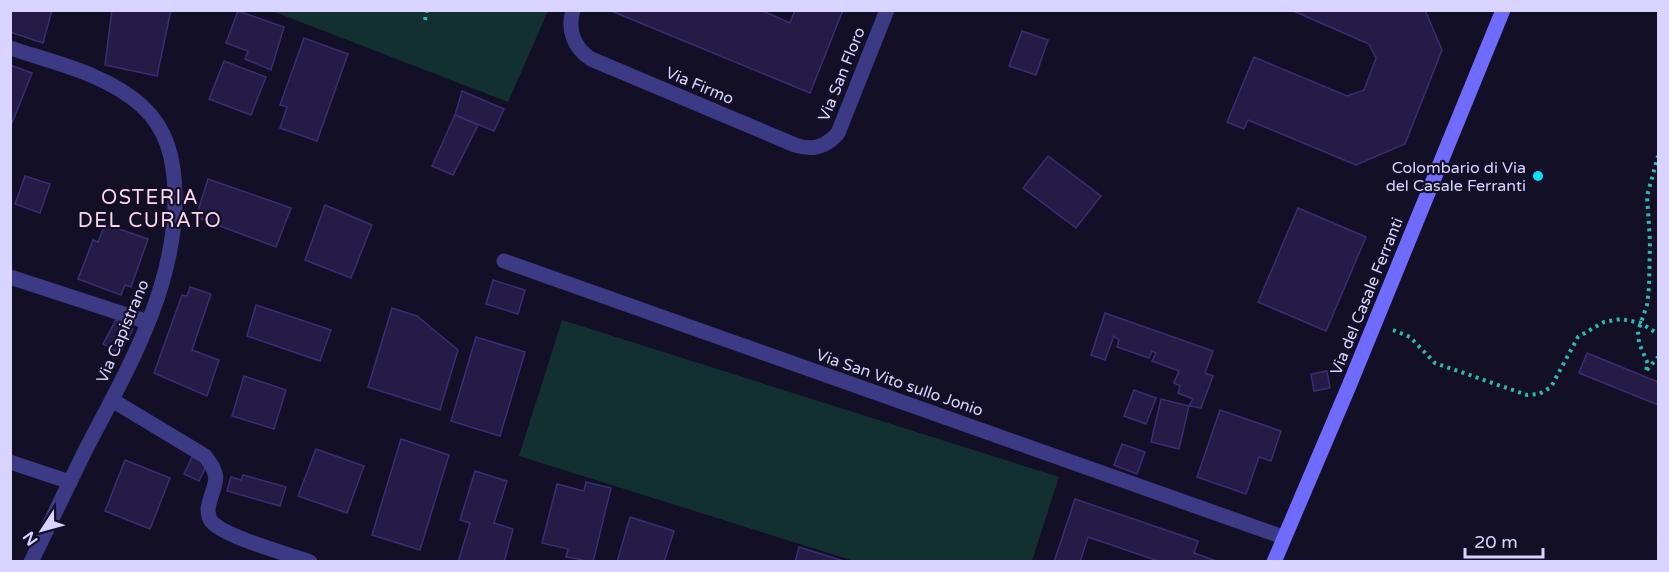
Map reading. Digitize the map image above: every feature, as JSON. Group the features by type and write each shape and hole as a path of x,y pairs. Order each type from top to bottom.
{"street":[{"name":"Via Firmo","path":"573,10 570,21 573,40 585,55 795,145 807,148 821,146"},
{"name":"Via San Floro","path":"821,146 834,137 841,126 887,10"},
{"name":"Via del Casale Ferranti","path":"1274,561 1349,386 1503,10"},
{"name":"Via Capistrano","path":"10,48 93,76 119,89 143,107 156,122 165,138 172,160 175,184 174,233 165,274 148,322 112,400 31,561"},
{"name":"Via San Vito sullo Jonio","path":"504,261 1283,537"},
{"path":"10,278 148,322"},
{"path":"112,400 205,456 214,469 217,483 208,508 208,516 219,527 236,536 310,561"},
{"path":"10,462 70,482"}],"path":[{"path":"425,20 427,10"},
{"path":"1659,156 1647,196 1649,287 1647,305 1638,331 1648,364 1646,370 1659,357"},
{"path":"1390,328 1410,337 1435,363 1527,396 1539,394 1551,387 1578,337 1589,329 1604,322 1621,319 1641,322 1659,334"}],"green space":[{"path":"272,11 548,11 508,102"},
{"path":"562,320 1059,477 1032,561 854,561 519,456"}],"building":[{"path":"10,10 52,10 43,43 10,32"},
{"path":"112,10 171,10 157,76 105,65"},
{"path":"609,10 761,10 790,23 795,10 843,10 810,93"},
{"path":"1291,10 1425,10 1442,50 1405,144 1356,165 1248,120 1244,129 1227,122 1254,57 1347,96 1364,90 1376,58 1369,44"},
{"path":"238,11 284,27 271,70 245,59 248,51 226,43"},
{"path":"1022,31 1048,40 1036,75 1009,66"},
{"path":"304,38 348,54 317,141 280,128 287,107 280,105"},
{"path":"224,61 266,77 251,115 209,99"},
{"path":"10,65 32,73 10,128"},
{"path":"462,91 504,109 494,131 455,115"},
{"path":"455,115 478,125 453,175 432,166"},
{"path":"1048,156 1101,196 1076,228 1023,188"},
{"path":"25,176 50,184 40,213 15,204"},
{"path":"208,179 291,208 276,247 196,217"},
{"path":"325,205 372,225 351,278 305,260"},
{"path":"1298,208 1366,237 1326,331 1258,302"},
{"path":"105,224 148,239 131,287 125,285 121,295 78,279 93,240 98,242"},
{"path":"493,280 525,290 518,314 486,304"},
{"path":"190,287 211,294 192,350 219,360 207,396 154,373 182,295 187,296"},
{"path":"256,305 331,330 320,361 247,336"},
{"path":"392,308 417,316 458,350 440,410 368,387"},
{"path":"1105,313 1213,351 1205,373 1213,376 1201,408 1189,406 1193,399 1178,393 1180,386 1174,383 1179,371 1152,361 1156,353 1152,351 1149,358 1117,347 1119,340 1114,336 1105,360 1091,355"},
{"path":"116,320 133,329 120,353 103,344"},
{"path":"476,337 525,352 500,436 451,421"},
{"path":"1587,353 1658,382 1658,405 1579,373"},
{"path":"1327,371 1330,388 1314,391 1311,374"},
{"path":"244,376 286,390 274,429 232,416"},
{"path":"1134,390 1156,398 1146,424 1124,416"},
{"path":"1161,399 1189,406 1179,449 1151,442"},
{"path":"1220,410 1281,431 1271,461 1259,457 1246,494 1197,477"},
{"path":"401,439 449,455 420,550 372,535"},
{"path":"1122,444 1145,452 1137,474 1114,465"},
{"path":"316,449 364,466 347,513 298,496"},
{"path":"192,457 207,464 199,481 184,474"},
{"path":"125,460 170,478 150,529 105,511"},
{"path":"475,471 507,481 494,523 513,529 504,562 458,562 470,523 460,520"},
{"path":"243,475 286,487 280,506 227,491 231,477 241,480"},
{"path":"586,482 611,488 593,562 566,557 568,549 542,543 557,484 584,491"},
{"path":"1075,499 1198,541 1194,553 1219,562 1161,562 1088,537 1080,562 1054,562"},
{"path":"630,517 674,531 664,562 617,562"},
{"path":"799,547 847,562 795,562"}],"place":[{"name":"Colombario di Via del Casale Ferranti","path":"1538,176"}],"district":[{"name":"OSTERIA DEL CURATO","path":"150,208"}]}
